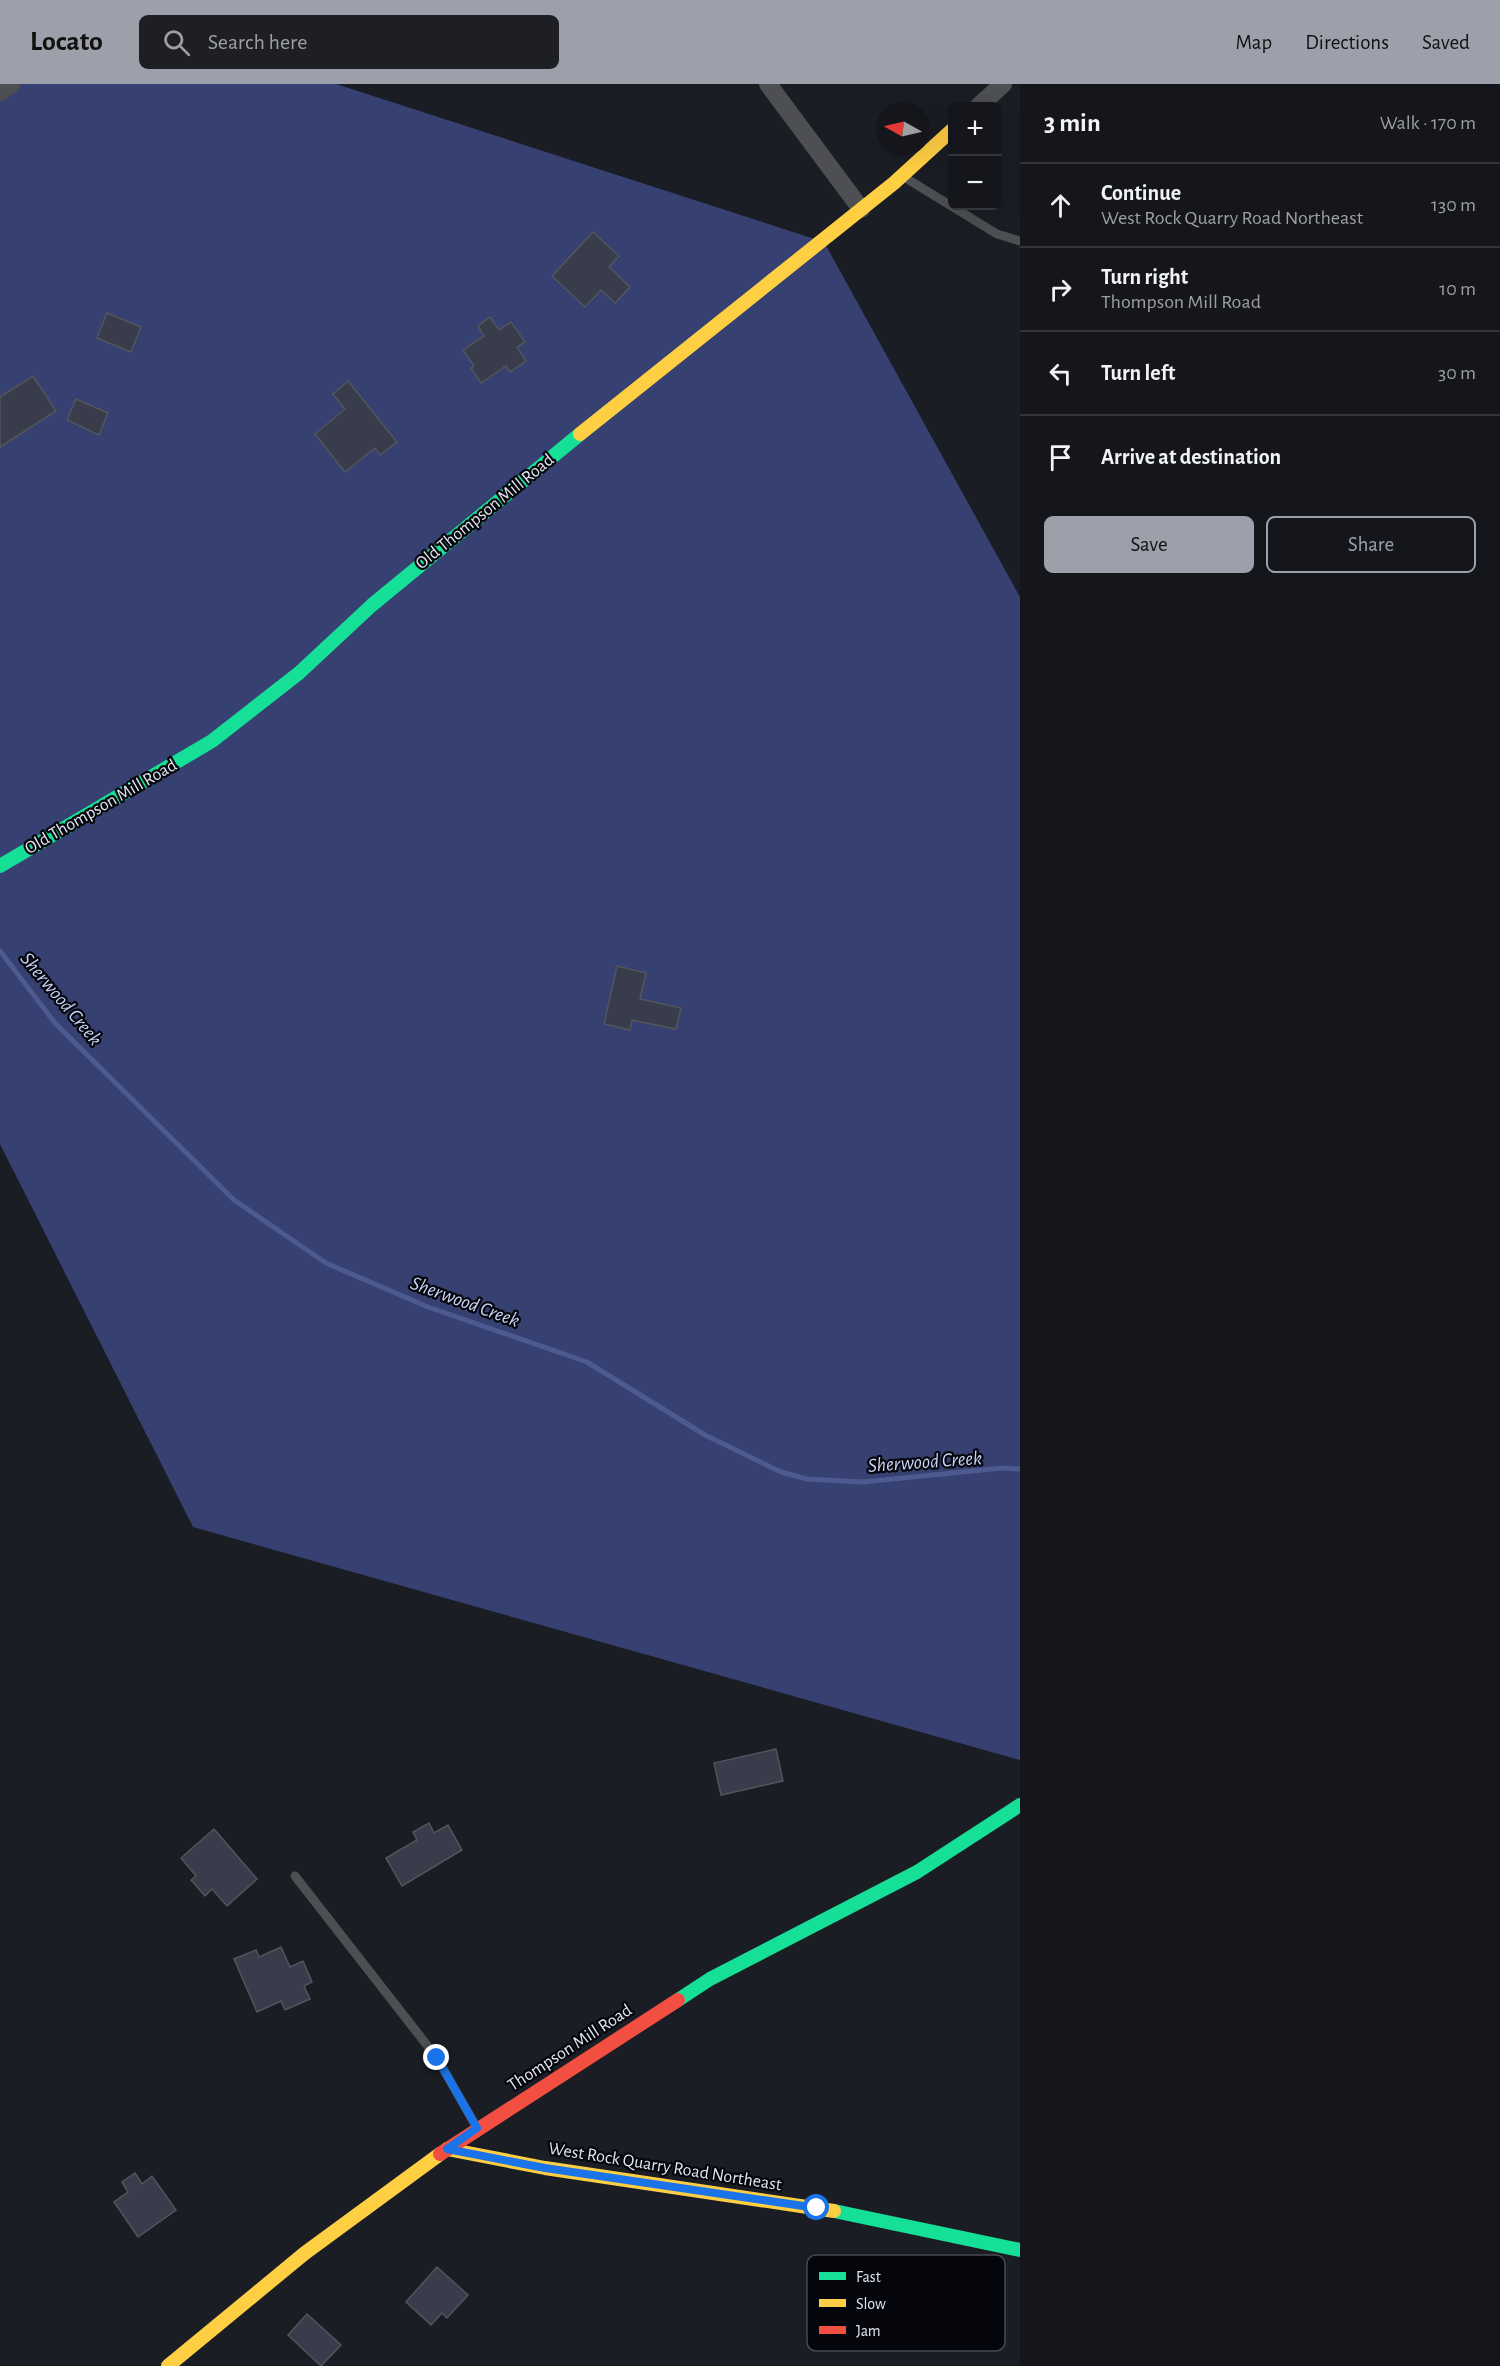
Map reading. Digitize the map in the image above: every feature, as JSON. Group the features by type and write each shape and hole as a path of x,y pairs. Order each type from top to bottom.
{"street":[{"path":"0,92 12,84"},
{"path":"768,84 861,209"},
{"path":"984,102 1004,84"},
{"name":"Old Thompson Mill Road","path":"0,866 212,741 299,673 372,605 556,453 902,176 948,134"},
{"name":"Thompson Mill Road","path":"168,2366 305,2253 477,2128 710,1979 917,1872 1020,1805"},
{"name":"West Rock Quarry Road Northeast","path":"447,2149 545,2168 817,2208 1020,2250"}],"lane":[{"path":"902,176 997,234 1020,241"},
{"path":"296,1876 437,2058 477,2128"}],"shaded area":[{"path":"0,84 336,84 824,242 1020,597 1020,1760 193,1527 0,1144"}],"building":[{"path":"593,232 619,256 609,267 630,287 615,303 601,290 585,307 552,276"},
{"path":"107,313 141,327 131,352 97,338"},
{"path":"490,317 499,330 511,322 525,342 517,347 526,361 510,372 506,366 481,383 471,368 474,366 463,350 484,336 478,326"},
{"path":"33,376 56,411 0,447 0,397"},
{"path":"348,381 397,442 380,455 375,448 345,472 315,434 345,409 333,394"},
{"path":"76,399 108,413 99,435 67,420"},
{"path":"617,966 646,973 640,999 681,1008 676,1029 632,1020 630,1030 604,1024"},
{"path":"776,1749 783,1781 721,1795 714,1763"},
{"path":"429,1823 434,1833 448,1825 462,1850 402,1886 386,1858 417,1840 413,1832"},
{"path":"214,1829 257,1879 227,1906 212,1889 205,1896 191,1880 196,1876 181,1858"},
{"path":"281,1947 290,1967 303,1961 312,1982 304,1986 310,1999 285,2010 281,2001 257,2012 234,1959 256,1950 259,1957"},
{"path":"135,2173 142,2184 152,2176 176,2210 138,2237 114,2202 128,2192 122,2182"},
{"path":"437,2267 468,2295 447,2318 442,2313 431,2325 406,2302"},
{"path":"307,2314 341,2345 321,2366 288,2335"}],"waterway":[{"name":"Sherwood Creek","path":"0,951 55,1023 234,1200 326,1263 428,1307 587,1362 705,1435 781,1472 807,1479 863,1482 1002,1468 1020,1469"}],"traffic: fast":[{"path":"0,866 212,741 299,673 372,605 580,434"},
{"path":"678,2000 710,1979 917,1872 1020,1805"},
{"path":"834,2211 1020,2250"}],"traffic: slow":[{"path":"580,434 894,183 948,134"},
{"path":"447,2149 545,2168 834,2211"},
{"path":"168,2366 305,2253 440,2154"}],"traffic: jam":[{"path":"440,2154 678,2000"}],"route":[{"path":"437,2058 477,2128 447,2149 545,2168 817,2208"}]}
